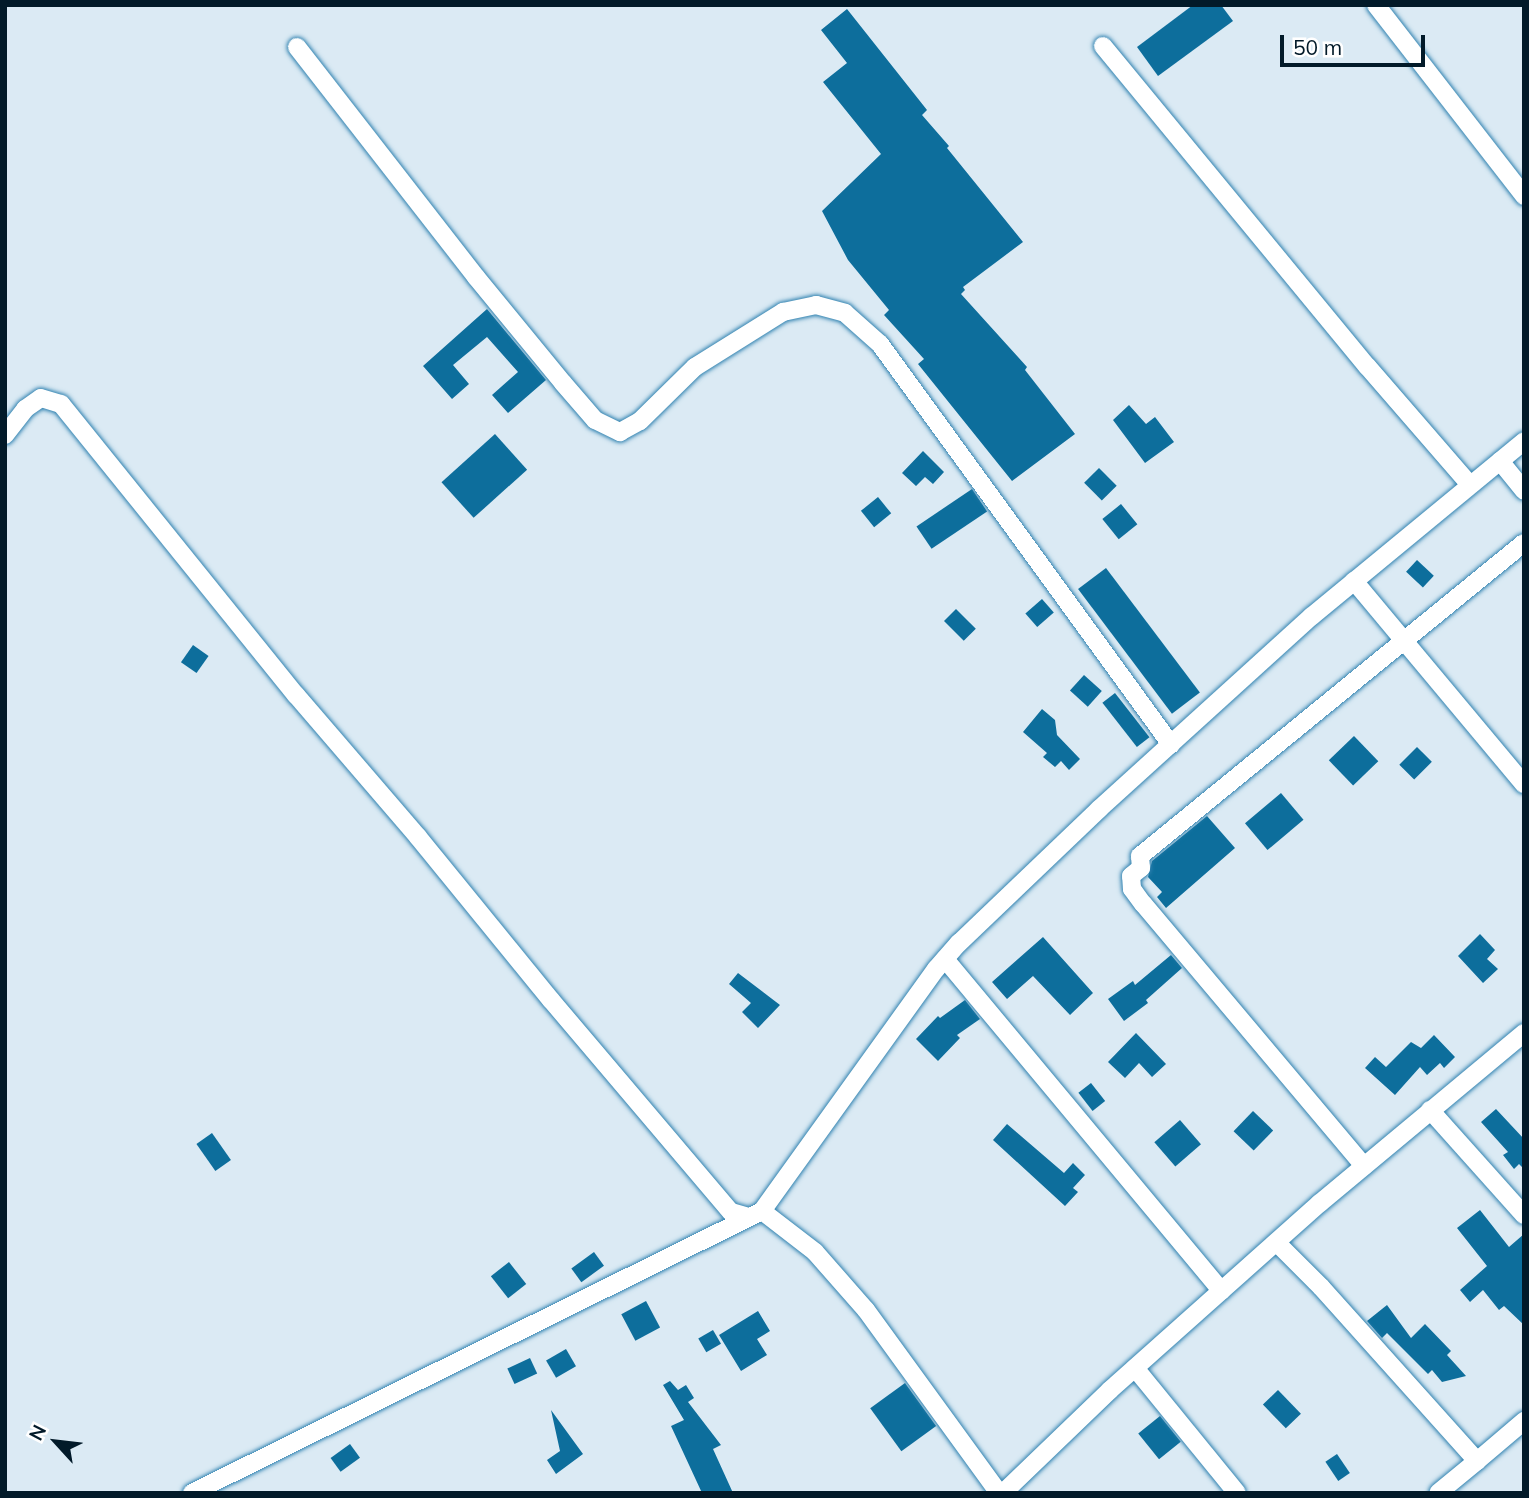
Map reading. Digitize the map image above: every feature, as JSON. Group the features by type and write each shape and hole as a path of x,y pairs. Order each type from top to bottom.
{"street":[{"path":"1376,5 1524,197"},
{"path":"1103,46 1367,366 1470,485"},
{"path":"297,47 476,277 563,383 596,420 620,432 640,421 695,367 783,312 816,305 845,313 880,344 1171,745"},
{"path":"5,435 25,409 41,398 61,404 296,695 731,1212 756,1214 815,1252 866,1310 1001,1493 1135,1368 1364,1166 1524,1033"},
{"path":"192,1493 228,1485 756,1214 945,959 1171,745 1354,581 1524,441"},
{"path":"1500,461 1524,491"},
{"path":"1364,1166 1143,904 1132,889 1131,876 1141,868 1140,856 1524,543"},
{"path":"1354,581 1524,784"},
{"path":"945,959 1222,1291"},
{"path":"1430,1110 1524,1215"},
{"path":"1278,1244 1321,1287 1477,1461"},
{"path":"1135,1368 1237,1493"},
{"path":"1438,1493 1524,1421"}],"building":[{"path":"1193,5 1221,5 1233,21 1158,76 1137,47"},
{"path":"847,9 927,110 922,115 1023,242 963,287 965,290 961,294 1027,367 1025,370 1075,434 1012,481 918,364 924,359 884,315 889,310 848,260 822,211 881,154 823,82 847,63 821,30"},
{"path":"487,309 546,380 508,413 492,395 518,372 487,337 453,365 469,384 452,399 423,366"},
{"path":"1129,405 1146,424 1155,417 1174,442 1145,463 1113,420"},
{"path":"495,434 527,470 474,518 441,482"},
{"path":"923,451 944,472 933,484 925,477 916,486 902,473"},
{"path":"1099,468 1117,486 1102,501 1084,483"},
{"path":"972,489 987,511 932,549 916,526"},
{"path":"878,497 891,513 874,527 861,511"},
{"path":"1121,504 1137,524 1119,539 1102,519"},
{"path":"1417,560 1434,576 1423,587 1406,572"},
{"path":"1106,568 1200,693 1172,714 1078,589"},
{"path":"1042,599 1054,613 1037,627 1025,613"},
{"path":"956,609 976,629 964,641 944,621"},
{"path":"193,645 209,656 197,673 181,662"},
{"path":"1084,675 1102,691 1088,707 1070,691"},
{"path":"1115,693 1149,737 1137,747 1102,703"},
{"path":"1042,709 1055,720 1057,735 1080,759 1069,770 1061,761 1055,767 1043,757 1047,753 1023,732"},
{"path":"1354,736 1378,761 1353,785 1329,760"},
{"path":"1417,747 1432,762 1414,780 1399,765"},
{"path":"1281,793 1303,820 1267,850 1245,823"},
{"path":"1207,816 1235,848 1166,908 1157,897 1162,892 1148,877 1152,861"},
{"path":"1480,934 1495,950 1487,959 1498,969 1483,983 1458,956"},
{"path":"1043,937 1093,993 1070,1015 1033,976 1007,999 992,982"},
{"path":"1171,955 1182,968 1146,1000 1148,1003 1124,1021 1108,999 1133,981 1135,985"},
{"path":"738,973 780,1005 758,1028 742,1012 751,1003 729,984"},
{"path":"965,1000 980,1019 957,1035 960,1038 938,1061 916,1039 938,1016 940,1018"},
{"path":"1136,1033 1166,1064 1152,1077 1139,1063 1125,1078 1108,1062"},
{"path":"1434,1035 1455,1057 1444,1068 1440,1063 1427,1075 1420,1067 1395,1095 1365,1068 1375,1057 1386,1067 1411,1042 1421,1048"},
{"path":"1091,1083 1105,1101 1093,1111 1078,1093"},
{"path":"1496,1109 1524,1139 1524,1169 1519,1164 1514,1169 1503,1155 1508,1152 1481,1122"},
{"path":"1253,1111 1273,1130 1254,1151 1234,1131"},
{"path":"1180,1120 1201,1144 1175,1166 1154,1142"},
{"path":"1007,1124 1064,1173 1073,1163 1085,1175 1073,1188 1078,1192 1065,1206 993,1140"},
{"path":"212,1133 231,1160 215,1171 196,1144"},
{"path":"1480,1210 1509,1247 1524,1234 1524,1325 1504,1306 1499,1310 1483,1290 1470,1302 1460,1290 1487,1266 1457,1228"},
{"path":"594,1252 604,1266 581,1282 571,1268"},
{"path":"509,1262 526,1284 508,1298 491,1276"},
{"path":"646,1301 660,1327 635,1341 621,1314"},
{"path":"1387,1305 1411,1338 1425,1324 1451,1351 1447,1355 1466,1376 1442,1382 1432,1370 1428,1374 1387,1333 1382,1338 1367,1321"},
{"path":"758,1311 770,1331 757,1339 767,1355 741,1371 719,1335"},
{"path":"713,1330 721,1344 706,1352 698,1338"},
{"path":"566,1349 576,1366 556,1378 546,1360"},
{"path":"530,1358 537,1373 515,1384 507,1369"},
{"path":"670,1381 678,1390 686,1385 694,1398 688,1402 721,1445 713,1449 733,1493 702,1493 671,1426 684,1420 663,1385"},
{"path":"905,1383 936,1426 901,1451 870,1408"},
{"path":"1278,1390 1301,1414 1286,1428 1263,1405"},
{"path":"551,1410 583,1454 556,1474 547,1460 560,1451"},
{"path":"1160,1416 1181,1442 1159,1459 1138,1434"},
{"path":"350,1444 360,1458 341,1472 331,1458"},
{"path":"1337,1454 1350,1473 1338,1481 1325,1462"}]}
